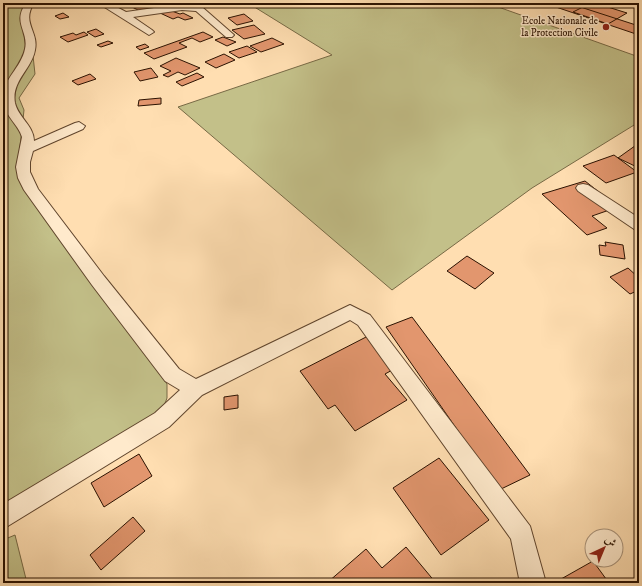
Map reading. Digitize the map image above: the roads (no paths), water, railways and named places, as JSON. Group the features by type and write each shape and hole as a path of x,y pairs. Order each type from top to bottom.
{"street":[{"path":"30,3 27,7 23,24 30,42 30,51 8,93 9,108 28,136 28,148 22,165 25,179 172,375 195,389"},
{"path":"102,3 125,15 149,32"},
{"path":"125,15 182,7 199,9 229,35"},
{"path":"28,148 79,126"},
{"path":"583,188 639,224"},
{"path":"3,517 162,420 195,389 350,312 364,320 522,534 533,583"}],"place":[{"name":"Ecole Nationale de la Protection Civile","path":"606,27"}]}
